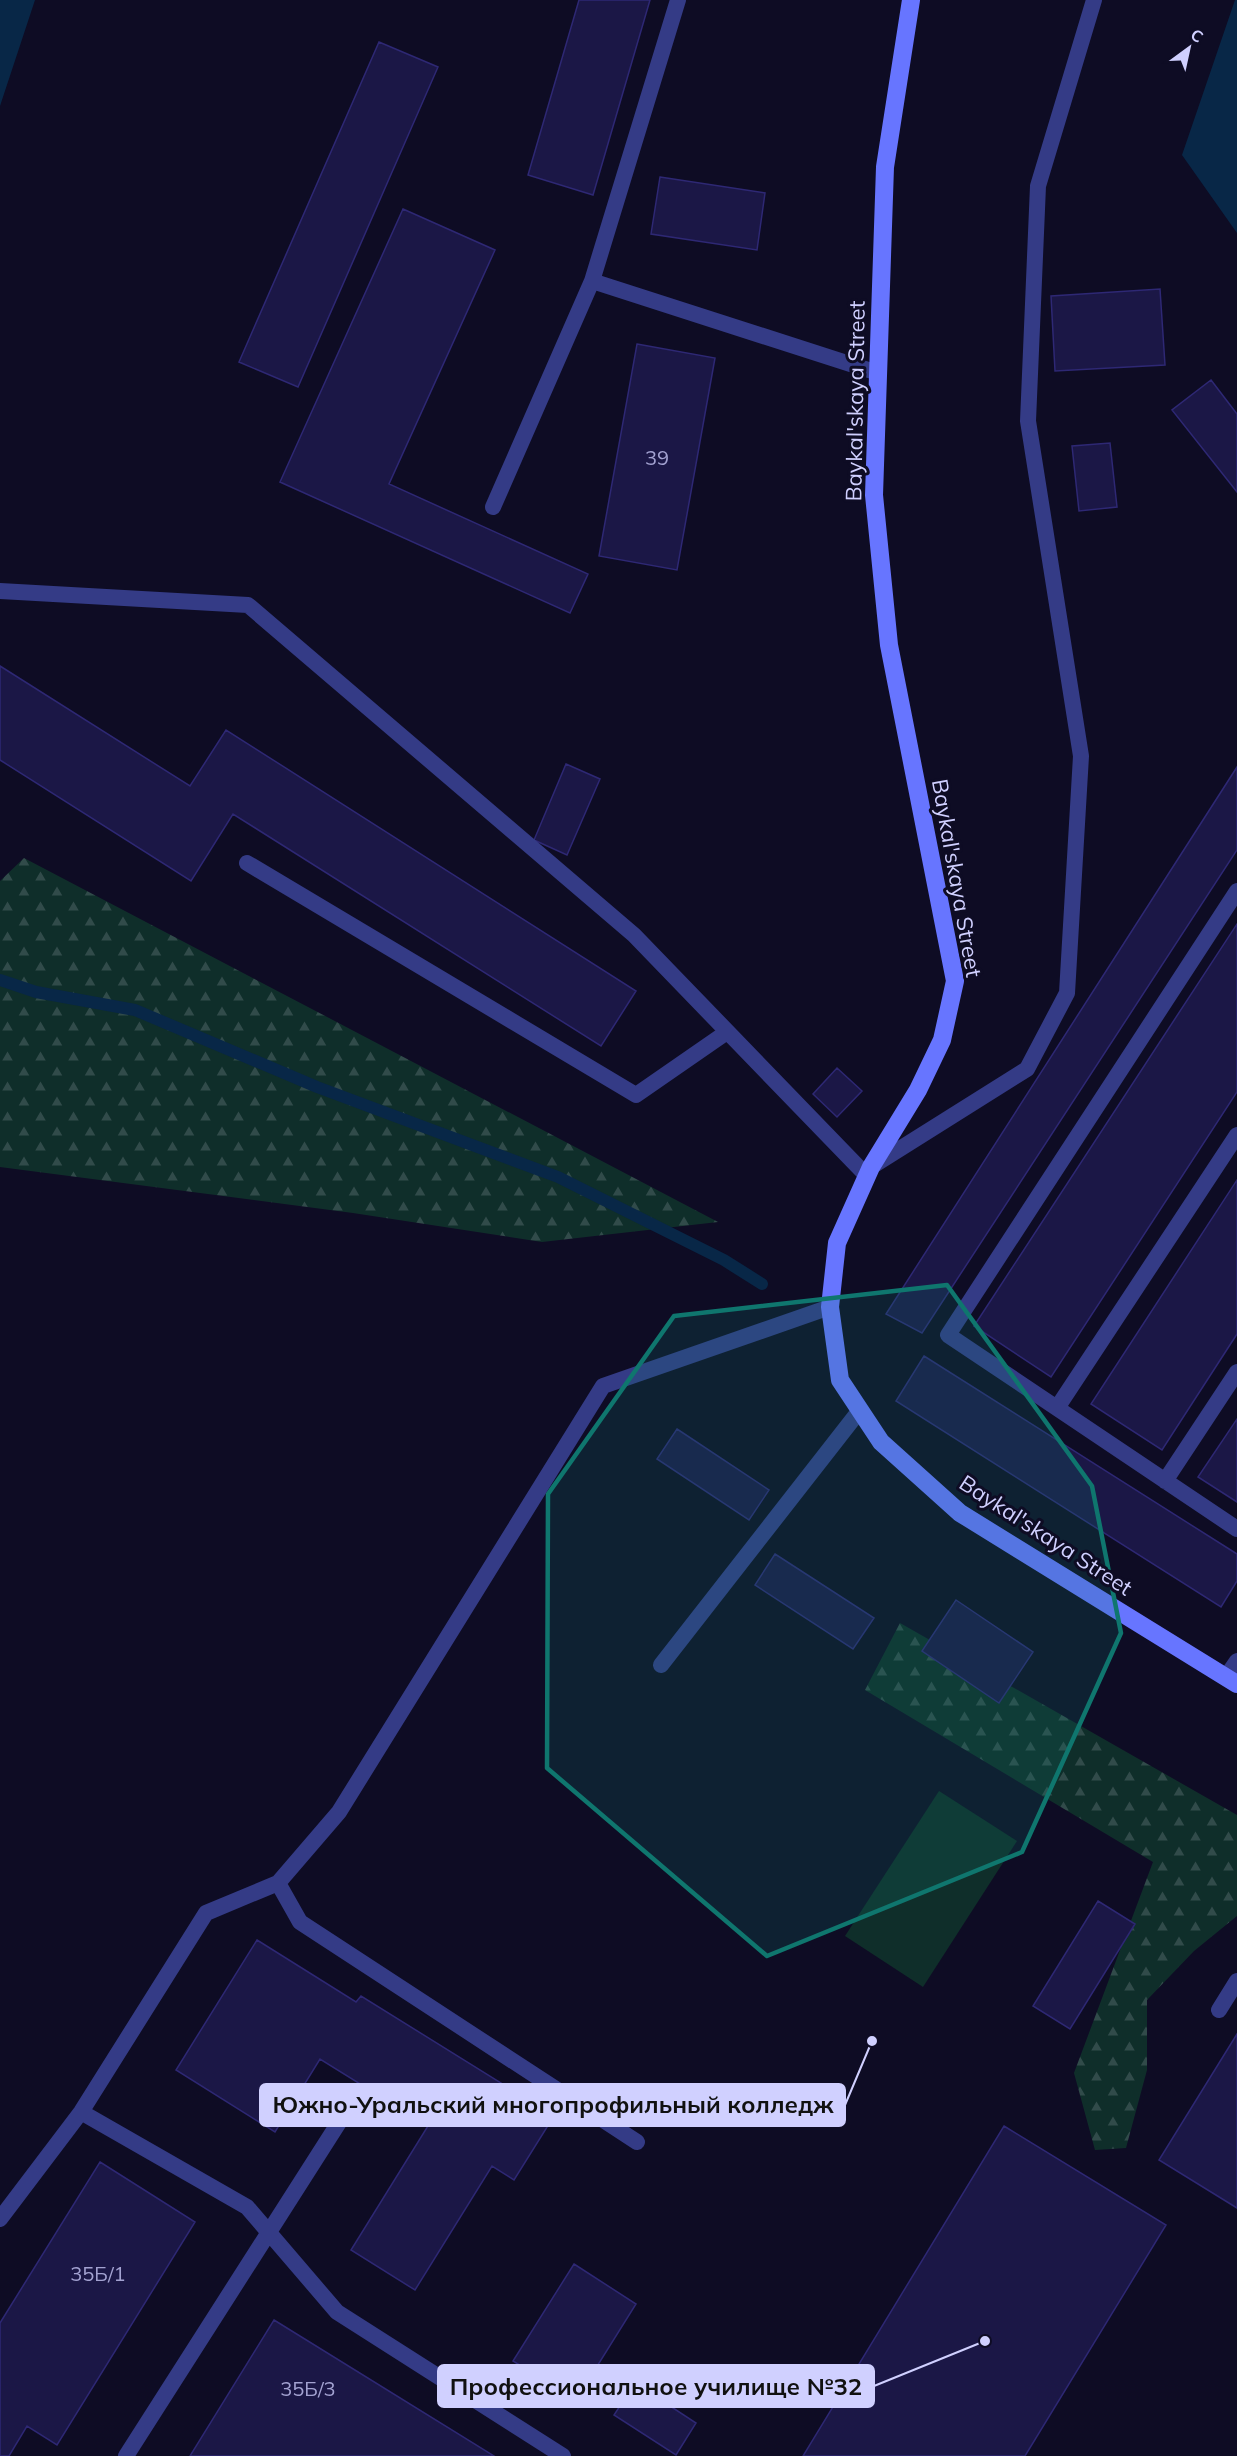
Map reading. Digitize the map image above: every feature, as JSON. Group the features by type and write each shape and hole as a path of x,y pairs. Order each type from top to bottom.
{"street":[{"name":"Baykal'skaya Street","path":"911,0 885,167 874,495 889,645 955,981 942,1040 918,1090 869,1171 837,1243 830,1307 840,1380 881,1442 960,1513 1231,1681"}],"lane":[{"path":"493,507 592,281 678,0"},
{"path":"0,591 248,605 634,935 727,1032 869,1171 1027,1069 1067,993 1081,756 1028,422 1038,186 1094,0"},
{"path":"592,281 878,373"},
{"path":"247,863 636,1095 727,1032"},
{"path":"1237,891 948,1335 1237,1529"},
{"path":"1057,1408 1237,1135"},
{"path":"0,2219 81,2112 206,1913 278,1883 339,1812 603,1386 830,1307"},
{"path":"1165,1481 1237,1372"},
{"path":"661,1665 860,1410"},
{"path":"1231,1681 1237,1661"},
{"path":"278,1883 300,1922 637,2142"},
{"path":"1219,2010 1237,1981"},
{"path":"81,2112 247,2207 337,2312 563,2456"},
{"path":"126,2456 345,2113"}],"highlighted area":[{"path":"947,1285 1092,1486 1121,1633 1022,1852 767,1956 547,1768 548,1494 674,1316"}],"green space":[{"path":"24,858 718,1222 542,1242 353,1213 0,1167 0,881"},
{"path":"900,1623 1237,1815 1237,1916 1194,1951 1147,2000 1147,2070 1126,2148 1095,2150 1074,2073 1153,1862 865,1690"},
{"path":"939,1791 1017,1841 923,1987 845,1936"}],"water":[{"path":"0,0 35,0 0,106"},
{"path":"1235,0 1237,0 1237,233 1182,155"}],"building":[{"path":"579,0 650,0 593,195 528,175"},
{"path":"379,42 438,67 298,387 239,362"},
{"path":"660,177 765,193 757,250 651,234"},
{"path":"403,209 495,250 389,484 588,574 570,613 280,482"},
{"path":"1160,289 1165,365 1055,371 1051,296"},
{"path":"637,344 715,358 677,570 599,556"},
{"path":"1211,380 1237,414 1237,492 1172,410"},
{"path":"1110,443 1117,507 1079,511 1072,446"},
{"path":"0,666 190,786 226,730 636,991 601,1046 233,814 191,881 0,760"},
{"path":"566,764 600,779 567,855 534,840"},
{"path":"1237,767 1237,850 922,1333 886,1314"},
{"path":"1237,924 1237,1092 1051,1377 974,1326"},
{"path":"837,1068 862,1091 837,1117 813,1094"},
{"path":"1237,1180 1237,1334 1162,1450 1091,1404"},
{"path":"924,1356 1237,1554 1237,1581 1221,1607 896,1401"},
{"path":"1237,1419 1237,1502 1198,1477"},
{"path":"677,1429 769,1490 749,1520 657,1459"},
{"path":"775,1554 874,1618 853,1649 755,1585"},
{"path":"956,1600 1033,1652 999,1703 922,1651"},
{"path":"1098,1901 1135,1924 1070,2029 1033,2006"},
{"path":"257,1940 356,2002 361,1996 554,2116 514,2180 492,2166 415,2290 351,2250 428,2126 320,2059 275,2132 176,2070"},
{"path":"1237,2034 1237,2208 1159,2160"},
{"path":"1004,2126 1166,2225 1025,2456 803,2456"},
{"path":"100,2162 195,2222 57,2445 27,2426 9,2456 0,2456 0,2323"},
{"path":"574,2264 636,2304 576,2400 513,2361"},
{"path":"274,2320 494,2456 190,2456"},
{"path":"635,2383 696,2423 676,2455 614,2415"}],"waterway":[{"path":"0,980 36,992 135,1010 317,1087 558,1177 724,1260 762,1284"}],"place":[{"name":"Южно-Уральский многопрофильный колледж","path":"872,2041"},
{"name":"Профессиональное училище №32","path":"985,2341"}]}
